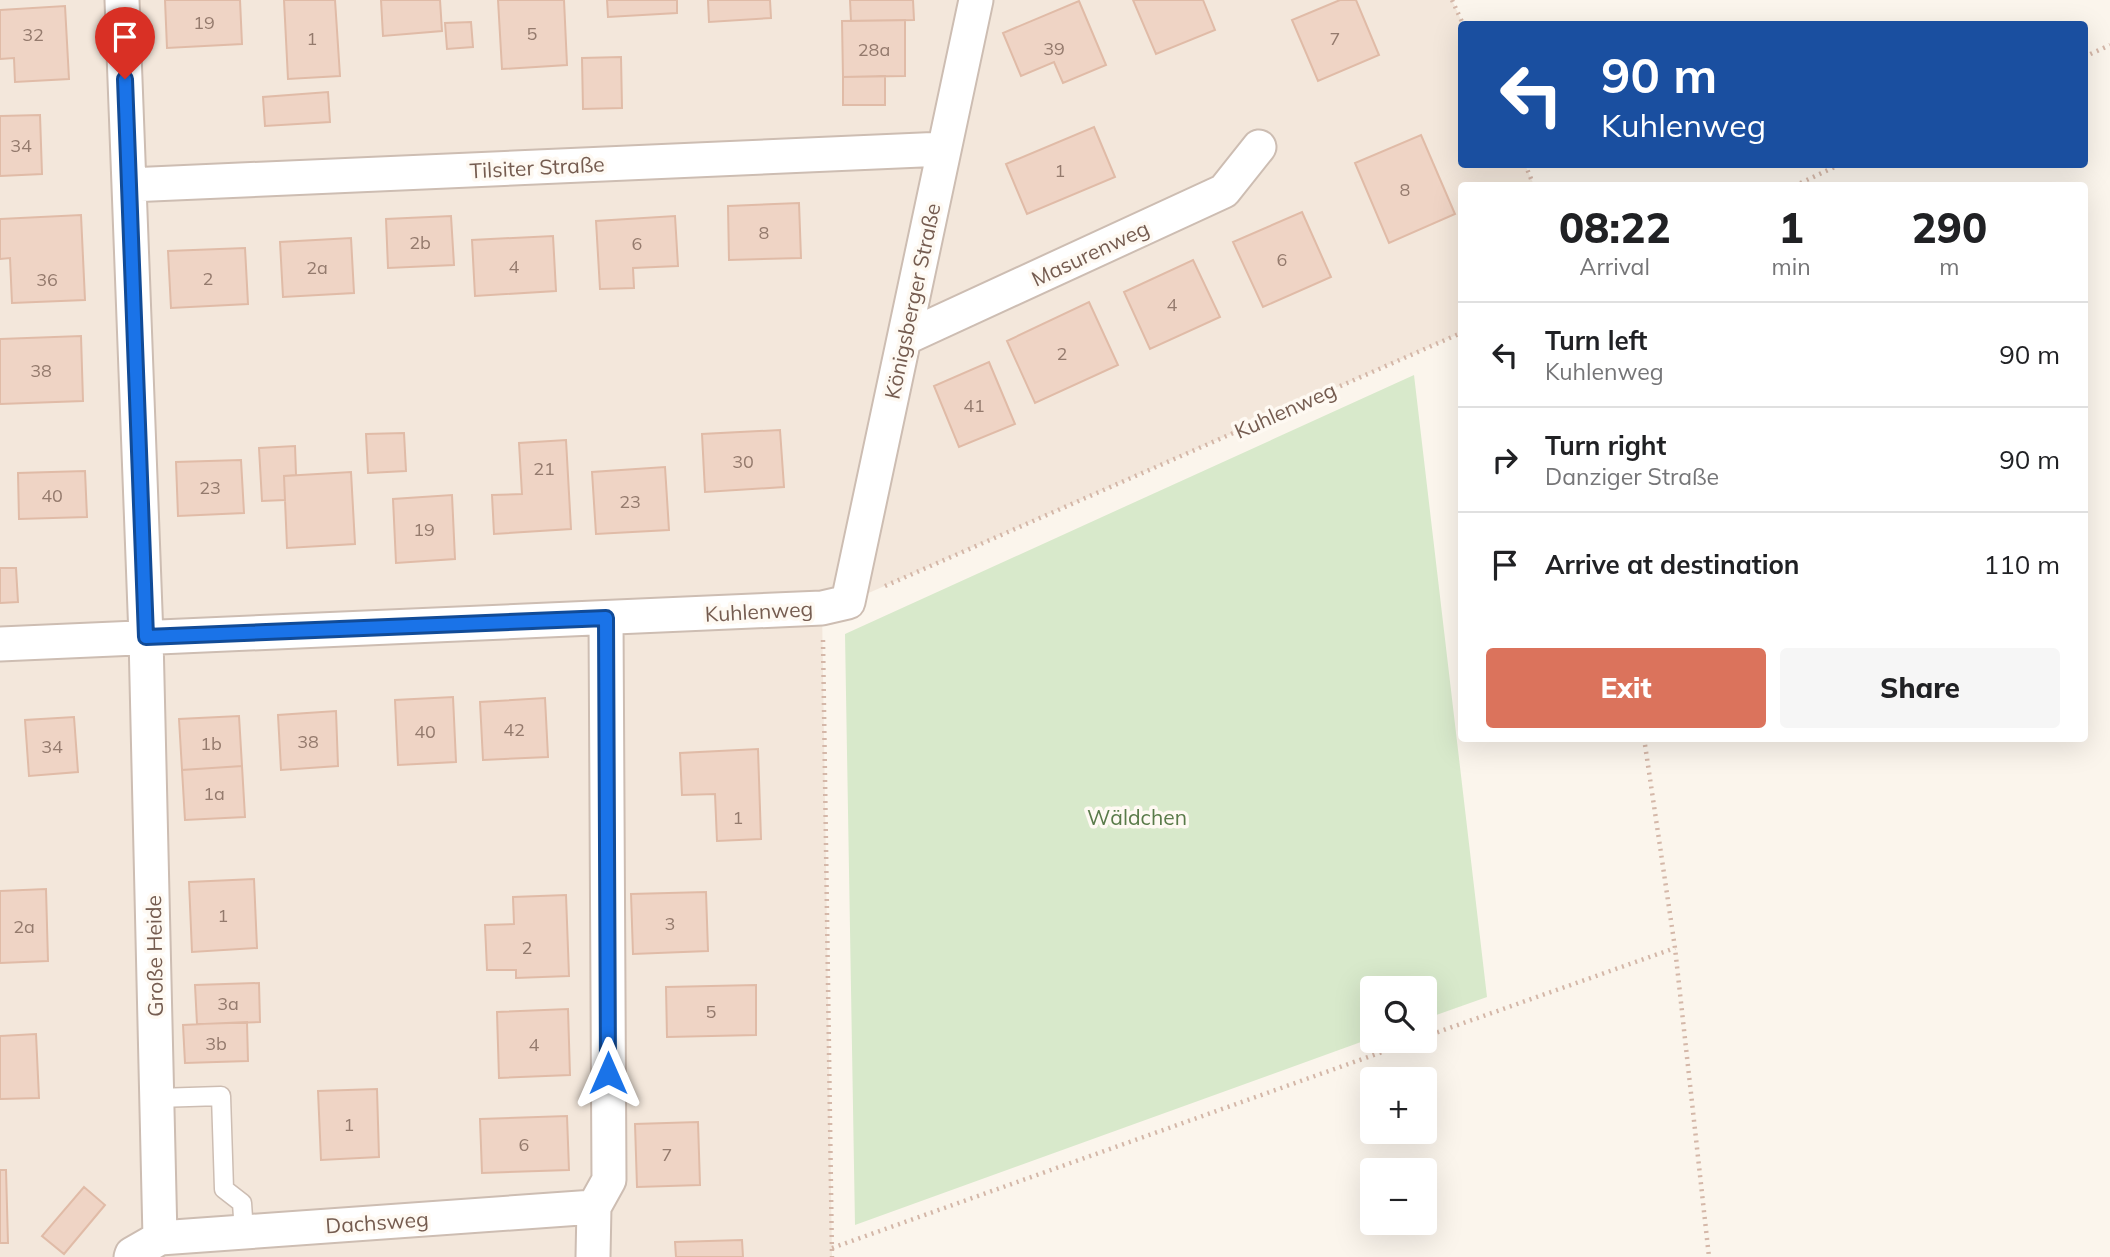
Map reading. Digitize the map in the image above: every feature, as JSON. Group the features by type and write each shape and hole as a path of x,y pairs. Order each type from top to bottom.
{"street":[{"name":"Große Heide","path":"122,0 146,637 160,1238"},
{"name":"Königsberger Straße","path":"835,605 905,338 976,0"},
{"name":"Masurenweg","path":"905,338 1224,191 1259,147"},
{"name":"Tilsiter Straße","path":"129,185 944,149"},
{"name":"Kuhlenweg","path":"0,644 606,618 835,605"},
{"path":"593,1257 594,1207 609,1180 606,618"},
{"name":"Dachsweg","path":"160,1238 594,1207"},
{"path":"131,1257 160,1238"}],"lane":[{"path":"157,1098 221,1096 225,1189 242,1203 244,1232"}],"path":[{"path":"1452,0 1462,21"},
{"path":"2088,55 2110,45"},
{"path":"1803,182 1832,168"},
{"name":"Kuhlenweg","path":"835,605 1458,333"},
{"path":"832,1257 835,605"},
{"path":"1645,742 1675,948 1709,1257"},
{"path":"1437,1032 1675,948"},
{"path":"832,1248 1379,1053"}],"shaded area":[{"path":"0,0 1452,0 1462,21 1458,21 1458,168 1526,168 1533,182 1458,182 1458,334 848,602 822,608 832,1257 0,1257"}],"green space":[{"name":"Wäldchen","path":"1414,375 1487,997 1437,1015 1437,976 1360,976 1360,1042 855,1225 845,634"}],"building":[{"path":"165,0 240,0 242,44 167,48"},
{"path":"284,0 335,0 340,76 288,79"},
{"path":"381,0 440,0 442,31 383,36"},
{"path":"498,0 564,0 567,65 502,69"},
{"path":"607,0 677,0 677,13 608,17"},
{"path":"708,0 770,0 771,18 709,22"},
{"path":"850,0 913,0 914,20 851,21"},
{"path":"1133,0 1203,0 1215,30 1156,54"},
{"path":"1340,0 1356,0 1379,55 1318,81 1292,20"},
{"path":"1079,1 1106,65 1063,83 1054,62 1021,76 1003,33"},
{"path":"65,6 69,79 15,82 14,58 0,59 0,10"},
{"path":"905,20 905,76 843,77 842,21"},
{"path":"471,22 473,47 447,49 445,23"},
{"path":"621,57 622,108 583,109 582,58"},
{"path":"885,76 885,105 843,105 843,77"},
{"path":"328,92 330,122 265,126 263,97"},
{"path":"40,115 42,174 0,176 0,116"},
{"path":"1094,127 1115,177 1027,214 1006,164"},
{"path":"1421,135 1455,214 1389,243 1355,163"},
{"path":"799,203 801,258 729,260 728,206"},
{"path":"1302,212 1331,277 1263,307 1233,242"},
{"path":"81,215 85,300 12,303 10,258 0,259 0,219"},
{"path":"451,216 454,265 388,268 386,219"},
{"path":"675,216 678,266 633,268 634,288 600,289 596,221"},
{"path":"553,236 556,291 475,296 472,240"},
{"path":"351,238 354,293 283,297 280,242"},
{"path":"245,248 248,304 171,308 168,251"},
{"path":"1193,260 1220,317 1150,349 1124,292"},
{"path":"1089,302 1118,365 1035,403 1007,341"},
{"path":"81,336 83,401 0,404 0,339"},
{"path":"989,362 1015,424 959,447 934,386"},
{"path":"780,430 784,487 705,492 702,434"},
{"path":"404,433 406,471 368,473 366,434"},
{"path":"566,440 571,529 494,534 492,495 522,494 519,443"},
{"path":"295,446 296,475 284,476 285,500 262,501 259,448"},
{"path":"241,460 244,513 178,516 176,462"},
{"path":"665,467 669,530 596,534 592,472"},
{"path":"85,471 87,517 19,519 18,473"},
{"path":"351,472 355,544 287,548 284,476"},
{"path":"452,495 455,559 396,563 393,499"},
{"path":"0,568 16,568 18,602 0,603"},
{"path":"453,697 456,762 398,765 395,700"},
{"path":"545,698 548,757 483,760 480,702"},
{"path":"336,711 338,766 281,770 278,715"},
{"path":"239,716 242,766 182,770 179,719"},
{"path":"74,717 78,772 29,776 25,720"},
{"path":"758,749 761,839 717,841 715,794 682,795 680,753"},
{"path":"242,766 245,817 185,820 182,770"},
{"path":"254,879 257,948 192,952 189,882"},
{"path":"46,889 48,961 0,963 0,891"},
{"path":"706,892 708,951 633,954 631,894"},
{"path":"566,895 569,976 516,978 516,970 487,970 485,925 514,924 513,897"},
{"path":"259,983 260,1022 197,1024 195,985"},
{"path":"756,985 756,1035 667,1037 666,987"},
{"path":"568,1009 570,1075 499,1078 497,1012"},
{"path":"247,1022 248,1061 185,1063 183,1025"},
{"path":"36,1034 39,1098 0,1099 0,1036"},
{"path":"377,1089 379,1157 321,1160 318,1091"},
{"path":"567,1116 569,1170 482,1173 480,1119"},
{"path":"698,1122 700,1185 637,1187 635,1124"},
{"path":"0,1170 6,1170 8,1243 0,1243"},
{"path":"84,1187 105,1205 64,1254 42,1236"},
{"path":"742,1240 743,1257 676,1257 675,1242"}],"route":[{"path":"125,79 146,637 606,618 608,1073"}]}
